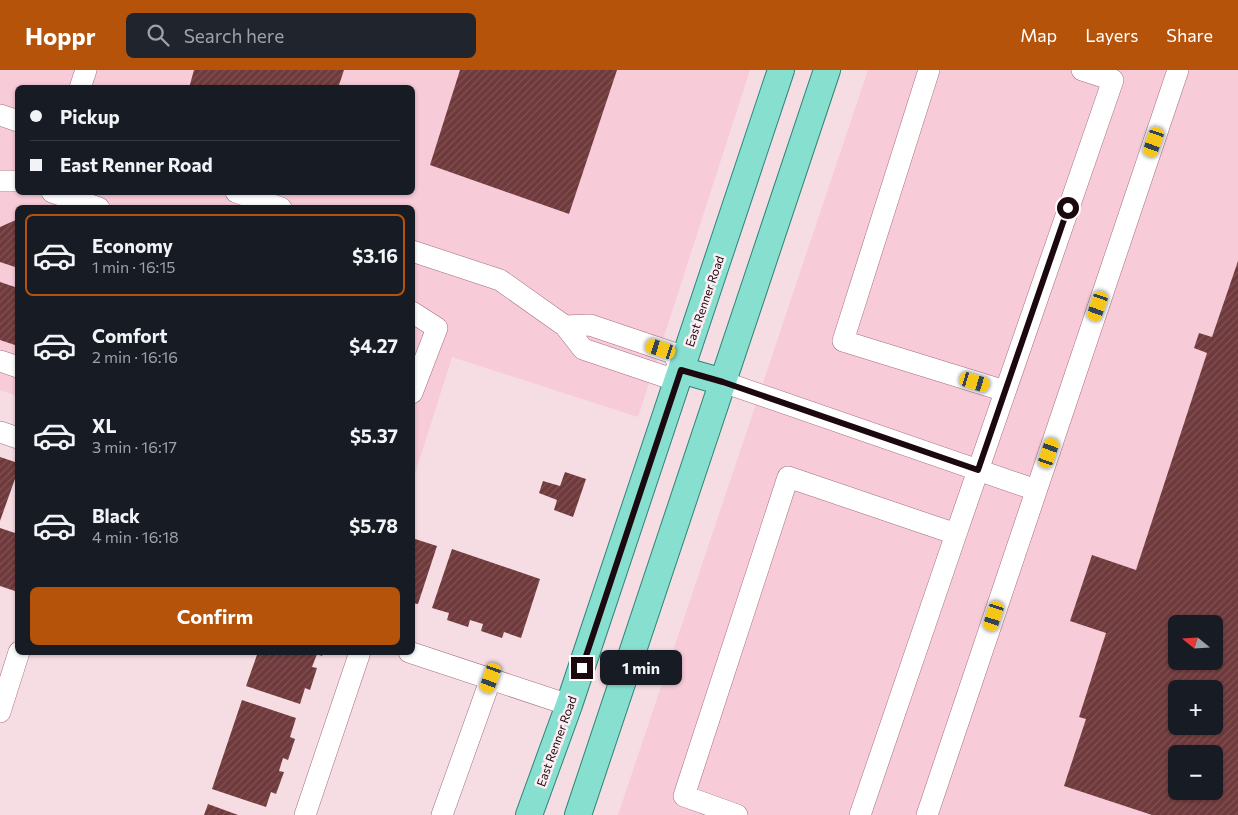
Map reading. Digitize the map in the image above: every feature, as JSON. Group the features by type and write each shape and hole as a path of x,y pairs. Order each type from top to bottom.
{"main road":[{"name":"East Renner Road","path":"529,815 569,705 781,70"},
{"path":"578,815 826,70"},
{"path":"681,370 723,382"}],"street":[{"path":"81,85 86,70"},
{"path":"929,70 843,341 1005,391"},
{"path":"860,815 1113,80 1082,70"},
{"path":"927,815 1178,70"},
{"path":"0,115 15,120"},
{"path":"0,181 15,181"},
{"path":"61,195 90,205"},
{"path":"238,198 268,205"},
{"path":"415,252 500,280 565,326 590,325 673,353 681,370"},
{"path":"415,314 437,328 415,385"},
{"path":"0,361 15,366"},
{"path":"723,382 1036,490"},
{"path":"0,432 15,437"},
{"path":"736,815 684,796 788,477 956,534"},
{"path":"415,654 569,705"},
{"path":"0,712 18,655"},
{"path":"305,815 359,655"},
{"path":"442,815 491,678"}],"shaded area":[{"path":"0,70 750,70 638,417 452,357 415,474 415,205 15,205 15,395 0,390"},
{"path":"868,70 1238,70 1238,815 618,815"}],"building":[{"path":"194,70 344,70 339,85 190,85"},
{"path":"460,70 617,70 569,214 430,165"},
{"path":"15,220 15,267 0,262 0,227"},
{"path":"1238,261 1238,815 1152,815 1064,786 1086,719 1079,717 1106,633 1070,621 1092,555 1136,570 1207,353 1194,348 1199,333 1212,337"},
{"path":"0,282 15,287 15,345 0,340"},
{"path":"0,457 15,462 15,479 0,521"},
{"path":"565,472 586,479 573,517 554,510 557,500 539,493 543,481 560,486"},
{"path":"0,528 15,533 15,591 0,586"},
{"path":"415,539 437,546 418,604 415,604"},
{"path":"452,549 540,579 521,638 504,632 502,638 481,631 483,624 470,620 468,627 447,620 449,613 432,608"},
{"path":"257,655 317,655 312,667 317,668 310,690 305,688 300,704 246,686"},
{"path":"242,700 296,718 290,737 295,739 288,760 283,758 279,771 284,772 276,794 271,792 266,807 212,789"},
{"path":"208,804 238,815 204,815"}],"route":[{"path":"582,668 681,370 723,382 978,470 1068,208"}]}
